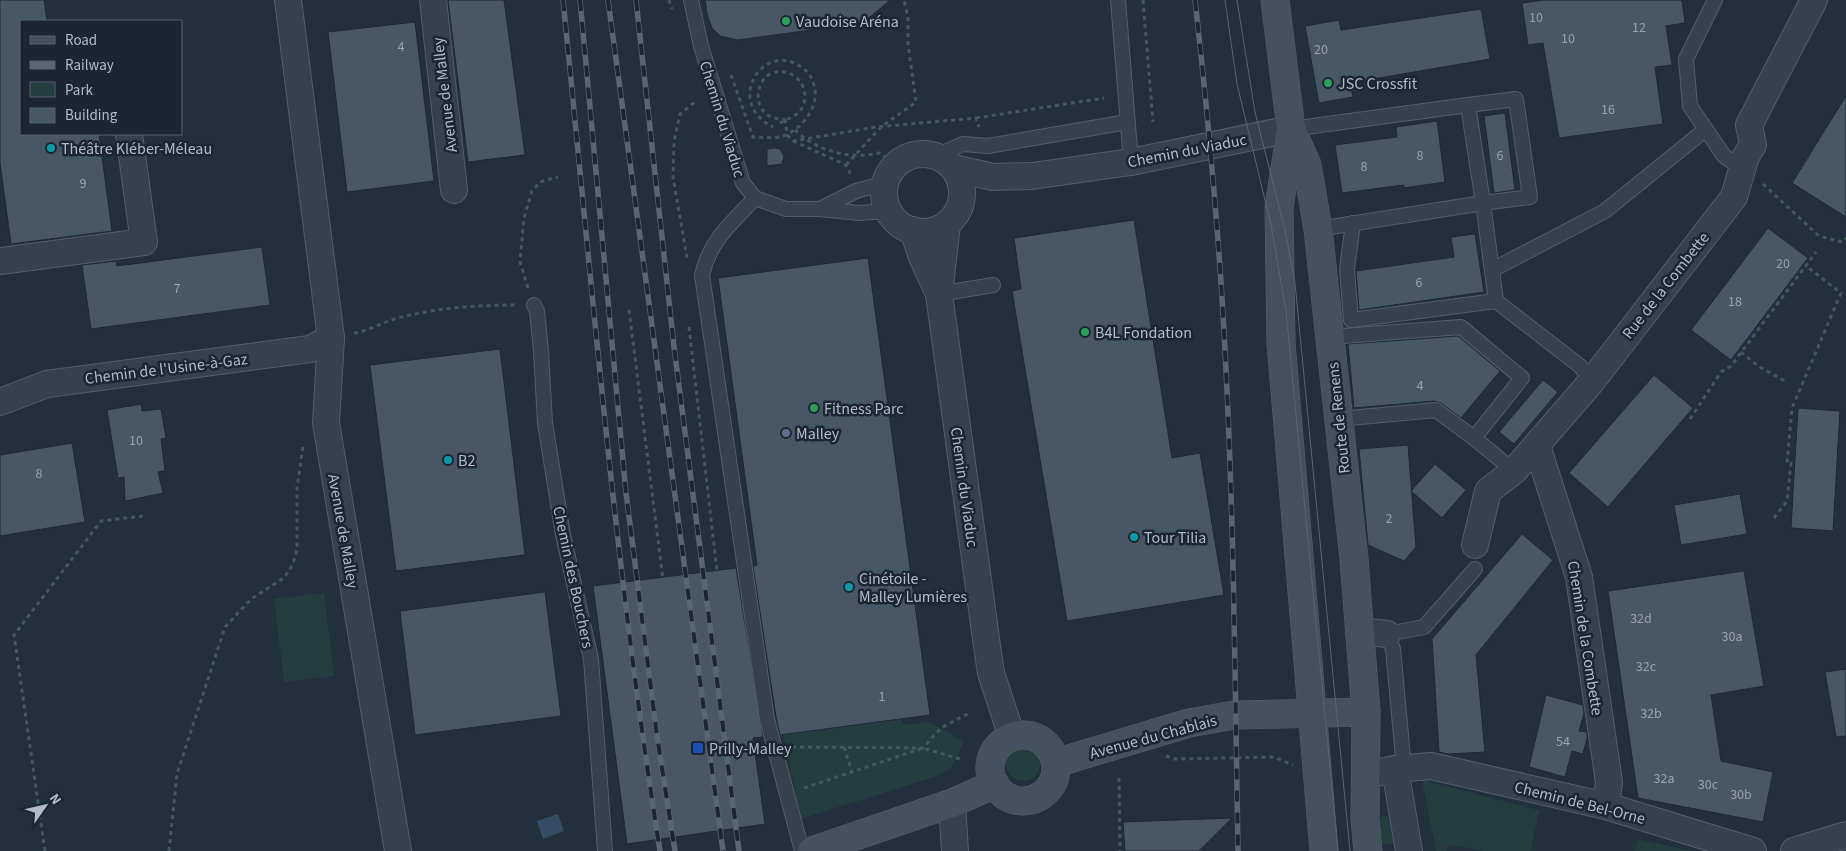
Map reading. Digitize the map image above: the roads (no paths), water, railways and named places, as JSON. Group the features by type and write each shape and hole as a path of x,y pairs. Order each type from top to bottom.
{"main road":[{"name":"Route de Renens","path":"1275,0 1291,129 1279,208 1280,344 1305,649 1311,679 1311,712 1324,851"},
{"name":"Route de Renens","path":"1291,129 1307,165 1318,229 1354,559 1366,712 1365,775 1368,851"},
{"name":"Avenue du Chablais","path":"1056,763 1189,723 1234,715 1366,712"},
{"path":"1030,735 1041,740 1052,751 1056,763 1056,774 1053,784 1044,794 1033,800 1022,801 1010,798 995,784 991,775 993,755 998,746 1012,737 1030,735"},
{"path":"812,851 952,803 995,784"}],"street":[{"name":"Avenue de Malley","path":"288,0 315,210 341,336 326,423 398,851"},
{"name":"Avenue de Malley","path":"433,0 454,190"},
{"name":"Rue de la Combette","path":"1475,557 1488,491 1514,471 1592,381 1734,197 1742,168 1753,145 1749,126 1814,0"},
{"name":"Chemin du Viaduc","path":"944,162 993,178 1032,176 1131,162 1291,129"},
{"path":"0,261 144,242 129,135"},
{"path":"954,214 962,191 959,179 944,162 915,155 891,174 885,202 889,211 895,220 913,230 925,232 954,214 993,178"},
{"name":"Chemin du Viaduc","path":"939,294 954,214"},
{"name":"Chemin du Viaduc","path":"913,230 922,257 939,294 991,673 1012,737"},
{"name":"Chemin de l'Usine-à-Gaz","path":"0,402 47,384 310,349 341,336"},
{"name":"Chemin de la Combette","path":"1537,446 1580,576 1609,782 1606,806"},
{"path":"1359,631 1387,634"},
{"name":"Chemin de Bel-Orne","path":"1365,775 1400,768 1431,766 1606,806 1753,851"},
{"path":"1400,768 1409,851"},
{"path":"952,803 955,851"},
{"path":"1794,851 1846,835"}],"lane":[{"name":"Chemin du Viaduc","path":"691,0 708,68 742,183 755,198"},
{"path":"1118,0 1131,162"},
{"path":"1715,0 1686,59 1690,106 1724,156 1742,168"},
{"path":"1291,129 1516,99 1530,198 1318,229"},
{"path":"1468,105 1496,301 1580,366 1592,381"},
{"path":"944,162 962,144 988,146 1127,122"},
{"path":"1492,270 1605,211 1705,130"},
{"path":"820,209 891,174"},
{"path":"802,851 767,719 702,275 706,256 716,239 755,198 786,209 820,209 859,213 889,211"},
{"path":"1353,223 1346,268 1351,320 1496,301"},
{"path":"939,294 993,286"},
{"name":"Chemin des Bouchers","path":"529,302 537,311 545,423 563,535 591,659 605,851"},
{"path":"1330,337 1461,327 1522,378 1474,438"},
{"path":"1339,420 1436,410 1514,471"},
{"path":"1400,768 1393,649 1387,634 1424,627 1475,557"}],"water":[{"path":"558,814 564,831 543,839 537,821"}],"tram line":[{"path":"1225,0 1237,84 1271,225 1286,311 1338,851"},
{"path":"1237,0 1255,112 1285,230 1295,283 1350,851"}],"railway":[{"path":"563,0 617,533 644,745 660,851"},
{"path":"580,0 626,493 657,736 675,851"},
{"path":"608,0 723,851"},
{"path":"636,0 674,347 739,851"},
{"path":"1195,0 1213,175 1225,350 1232,538 1238,851"}],"place":[{"name":"Vaudoise Aréna","path":"786,21"},
{"name":"JSC Crossfit","path":"1328,83"},
{"name":"Théâtre Kléber-Méleau","path":"51,148"},
{"name":"B4L Fondation","path":"1085,332"},
{"name":"Fitness Parc","path":"814,408"},
{"name":"Malley","path":"786,433"},
{"name":"B2","path":"448,460"},
{"name":"Tour Tilia","path":"1134,537"},
{"name":"Cinétoile - Malley Lumières","path":"849,587"},
{"name":"Prilly-Malley","path":"698,748"}]}
